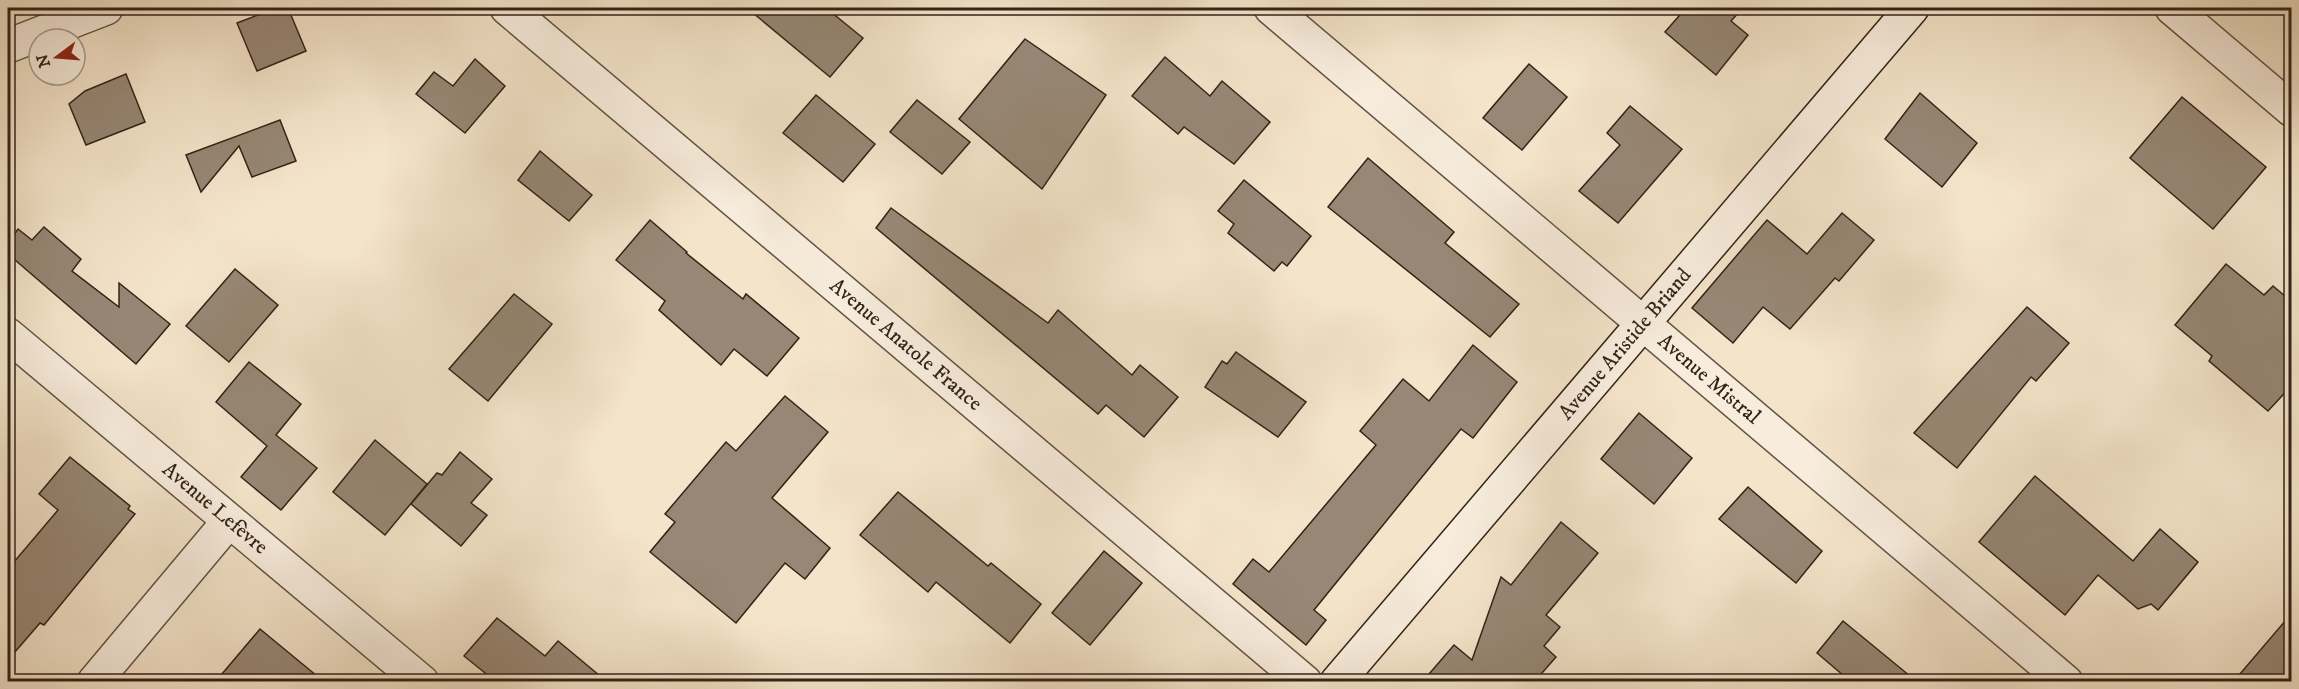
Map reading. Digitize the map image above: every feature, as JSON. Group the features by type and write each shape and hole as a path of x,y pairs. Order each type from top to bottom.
{"street":[{"path":"8,46 106,8"},
{"name":"Avenue Anatole France","path":"507,8 1305,681"},
{"name":"Avenue Mistral","path":"1271,8 2066,681"},
{"name":"Avenue Aristide Briand","path":"1337,681 1912,8"},
{"path":"2172,8 2292,110"},
{"name":"Avenue Lefèvre","path":"8,335 422,681"},
{"path":"94,681 229,521"}],"building":[{"path":"276,8 288,8 306,51 257,71 237,23"},
{"path":"747,8 826,8 863,38 830,77"},
{"path":"1686,8 1743,8 1731,21 1748,35 1716,75 1665,32"},
{"path":"1025,39 1106,95 1042,189 959,119"},
{"path":"1165,57 1210,96 1222,81 1270,122 1234,164 1184,127 1178,134 1132,96"},
{"path":"475,59 505,86 465,133 416,94 434,72 453,86"},
{"path":"1529,64 1567,97 1522,150 1483,118"},
{"path":"126,74 145,122 86,145 69,104 85,91"},
{"path":"1920,93 1977,143 1942,187 1885,139"},
{"path":"816,95 875,144 843,182 783,133"},
{"path":"2182,97 2266,167 2213,229 2130,158"},
{"path":"917,100 970,142 942,174 890,132"},
{"path":"1630,106 1682,149 1618,223 1579,191 1620,145 1607,133"},
{"path":"280,120 296,161 252,177 239,146 201,192 186,155"},
{"path":"540,151 592,195 569,221 518,180"},
{"path":"1368,158 1454,232 1445,243 1519,304 1490,337 1328,207"},
{"path":"1244,180 1311,236 1287,266 1282,262 1274,271 1228,233 1234,224 1218,211"},
{"path":"891,208 1048,323 1058,310 1132,375 1140,365 1178,397 1144,437 1106,405 1098,414 876,228"},
{"path":"1842,213 1874,240 1839,281 1835,278 1790,329 1763,307 1733,343 1692,308 1767,220 1807,254"},
{"path":"650,220 686,253 743,299 746,294 799,338 767,376 734,349 721,365 659,310 665,301 616,260"},
{"path":"44,227 81,259 72,271 119,307 119,283 170,324 136,364 8,254 8,243 18,229 32,240"},
{"path":"2226,264 2264,295 2273,286 2292,302 2292,385 2268,411 2209,361 2212,356 2175,325"},
{"path":"235,269 278,305 229,362 186,326"},
{"path":"514,294 552,324 488,401 449,369"},
{"path":"2027,307 2069,343 2036,381 2031,377 1957,468 1914,433"},
{"path":"1473,345 1517,382 1473,438 1461,429 1314,610 1326,620 1306,645 1233,584 1253,559 1269,572 1376,445 1360,431 1403,379 1429,401"},
{"path":"1236,352 1306,402 1278,437 1205,387 1222,361 1227,364"},
{"path":"249,362 301,404 276,435 317,468 281,510 241,477 267,446 216,402"},
{"path":"785,396 828,432 772,498 830,548 805,579 785,563 736,623 650,552 675,522 665,514 726,442 736,451"},
{"path":"1639,413 1692,458 1654,504 1601,459"},
{"path":"375,440 427,484 385,535 333,492"},
{"path":"460,452 492,479 471,503 487,515 461,546 411,504 437,473 442,475"},
{"path":"70,457 130,506 128,509 135,514 44,625 40,623 8,660 8,569 58,510 39,494"},
{"path":"2035,476 2133,561 2160,529 2198,562 2158,610 2151,604 2138,609 2098,575 2065,615 1979,542"},
{"path":"1748,487 1822,551 1796,583 1719,519"},
{"path":"898,492 988,566 991,563 1041,604 1010,643 936,582 928,592 860,535"},
{"path":"1561,522 1598,553 1546,615 1560,627 1544,646 1556,657 1535,681 1423,681 1454,645 1472,660 1501,577 1511,585"},
{"path":"1104,551 1142,583 1090,645 1052,613"},
{"path":"2292,613 2292,681 2234,681"},
{"path":"497,618 545,656 558,641 606,681 495,681 464,656"},
{"path":"1843,621 1916,681 1850,681 1817,653"},
{"path":"260,629 323,681 216,681"}]}
